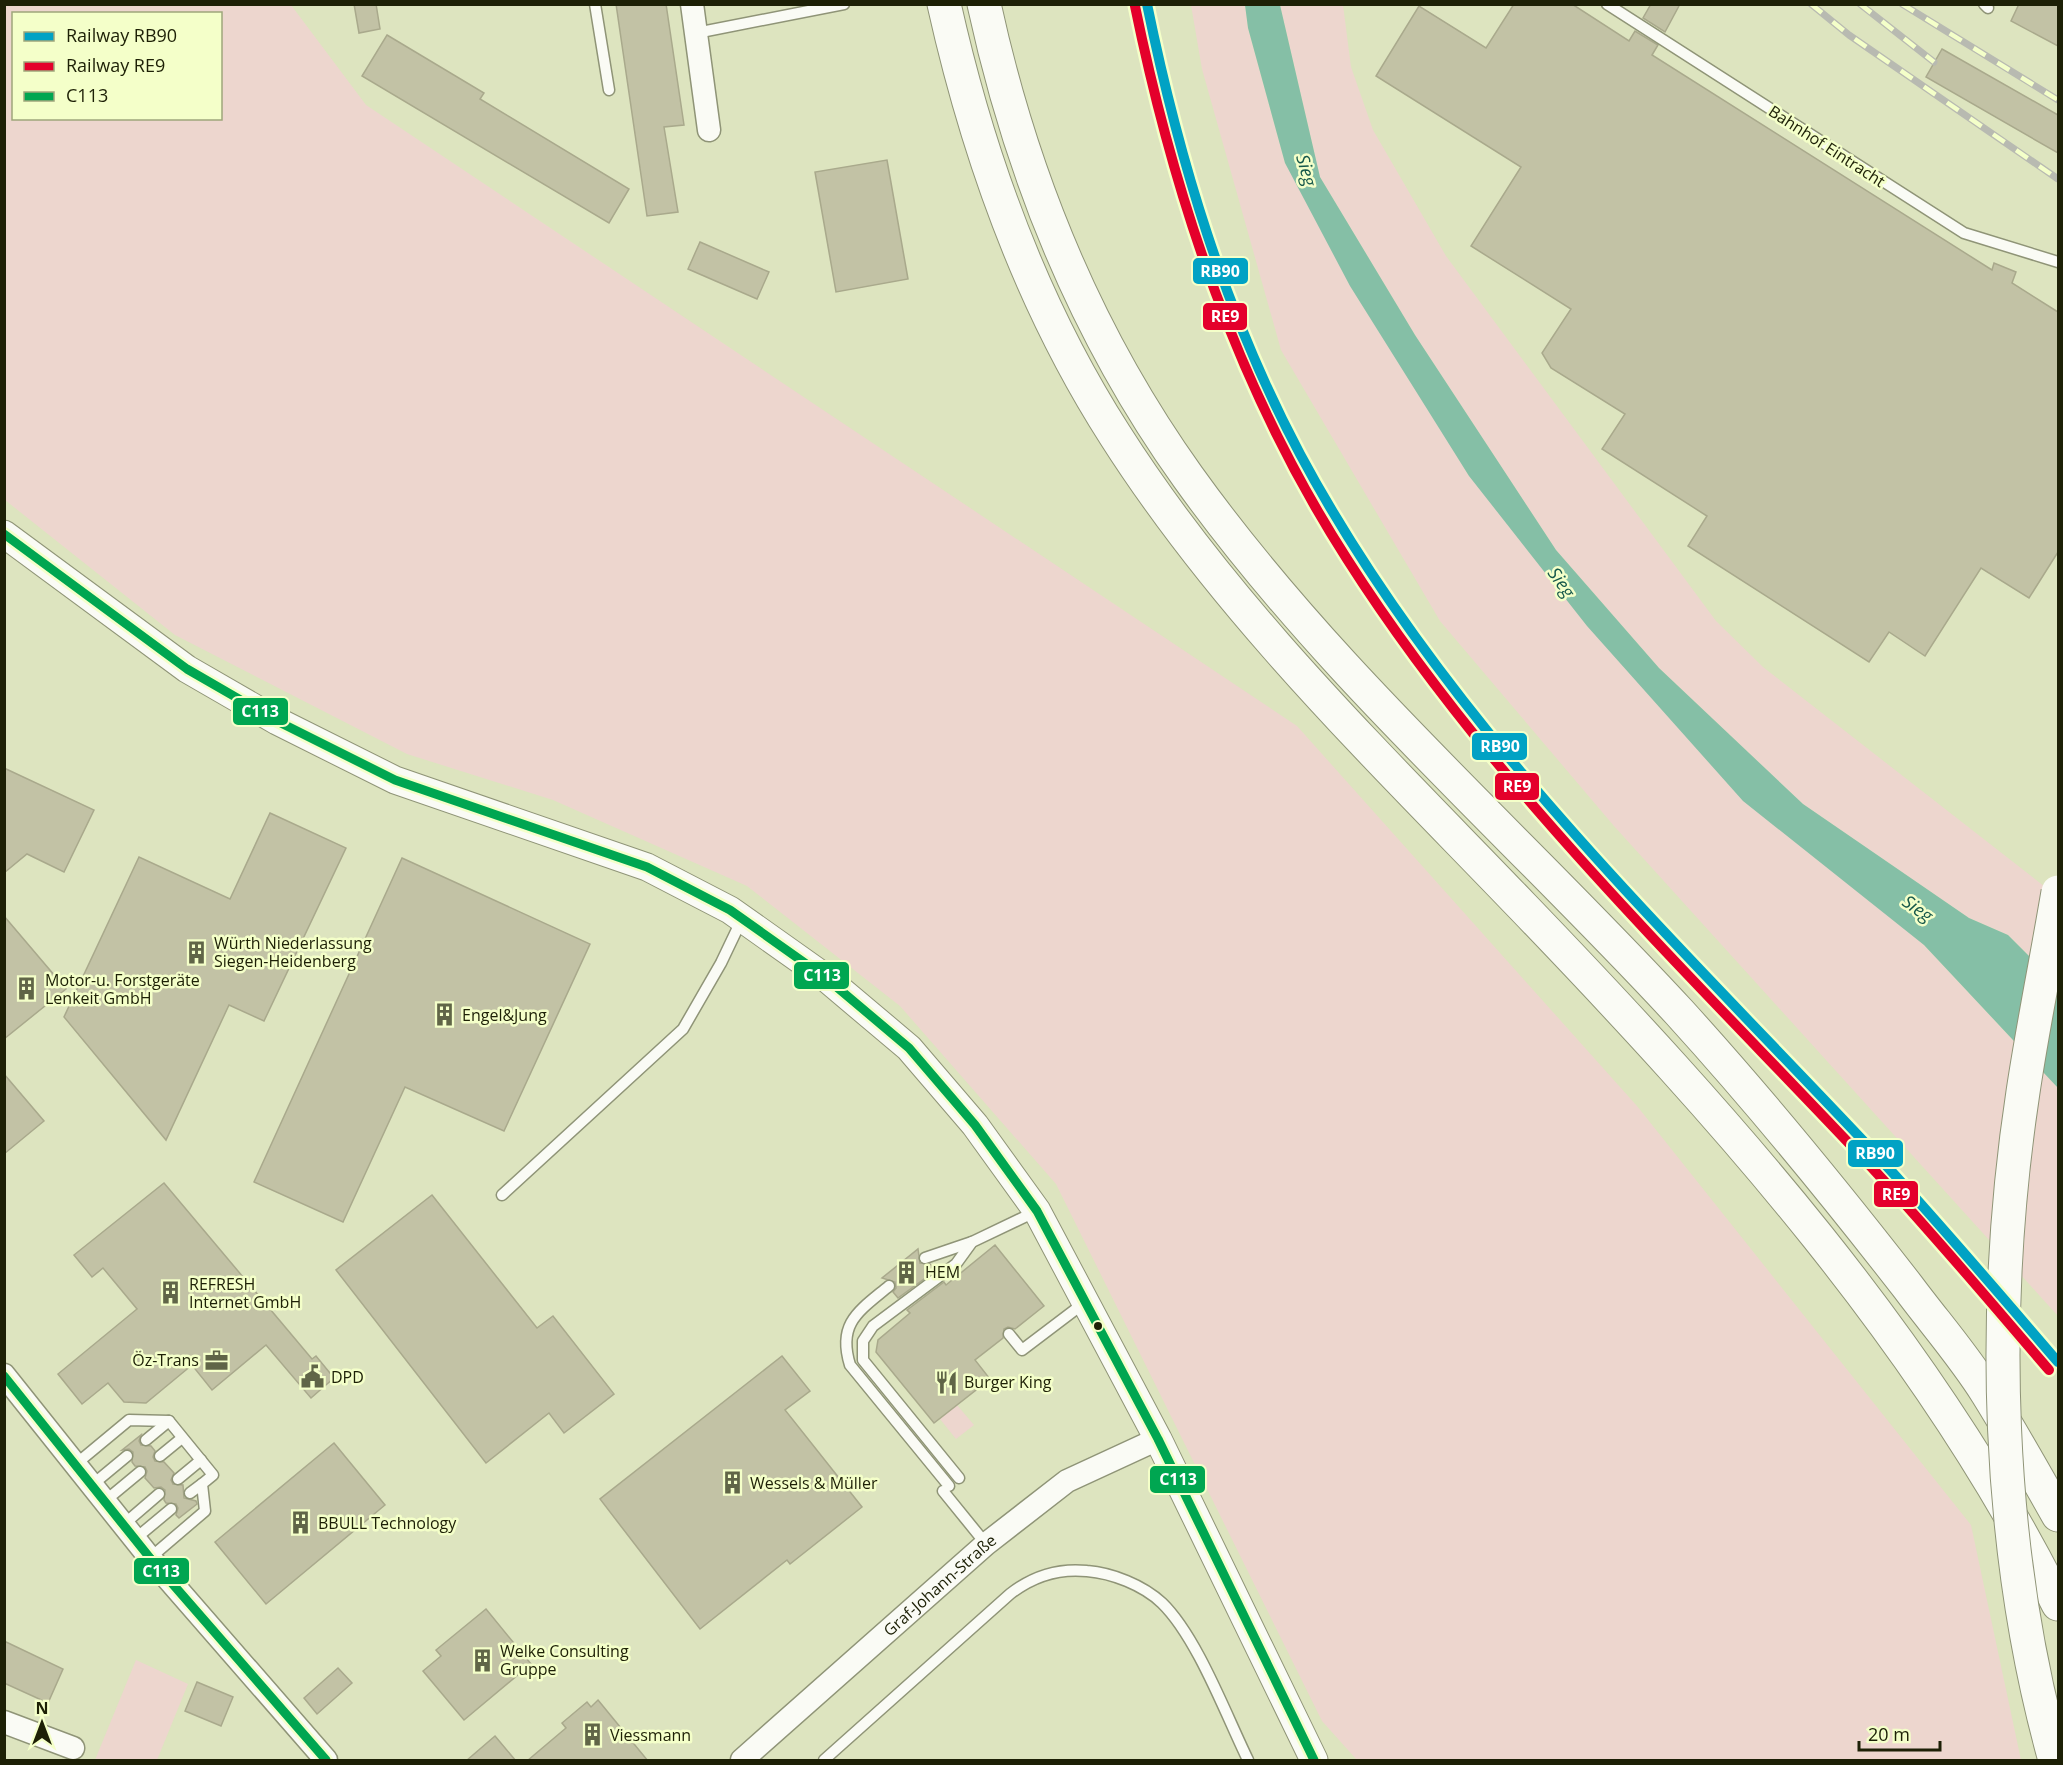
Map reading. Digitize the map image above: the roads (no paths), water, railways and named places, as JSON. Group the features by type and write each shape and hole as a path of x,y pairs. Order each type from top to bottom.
{"highway":[{"path":"944,4 980,142 1006,217 1047,311 1112,431 1156,498 1255,622 1360,740 1649,1040 1808,1222 1954,1421 2029,1544 2058,1604"},
{"path":"984,4 1016,131 1042,204 1072,275 1106,344 1144,411 1194,484 1277,588 1386,710 1678,1011 1833,1189 1985,1389 2058,1515"},
{"path":"2055,1761 2037,1695 2022,1614 2007,1482 2004,1388 2008,1237 2016,1144 2058,892"}],"street":[{"path":"692,4 709,130"},
{"path":"4,534 187,669 277,721 395,780 647,867 742,919 826,978 909,1048 975,1125 1037,1211 1158,1439 1314,1761"},
{"path":"4,1375 150,1558 326,1761"},
{"name":"Graf-Johann-Straße","path":"742,1761 986,1544 1067,1481 1158,1439"},
{"path":"4,1722 72,1748"}],"lane":[{"path":"596,4 609,90"},
{"path":"696,33 844,4"},
{"name":"Bahnhof Eintracht","path":"1607,4 1964,234 2058,262"},
{"path":"502,1196 683,1029 721,963 742,919"},
{"path":"925,1258 972,1242 1037,1211"},
{"path":"959,1478 863,1360 863,1341 873,1326 920,1291 959,1268 972,1242"},
{"path":"889,1286 856,1313 846,1329 844,1347 850,1365 986,1544"},
{"path":"1009,1334 1022,1350 1086,1302"},
{"path":"76,1464 129,1420 169,1421"},
{"path":"169,1421 213,1475 190,1493"},
{"path":"146,1440 169,1421"},
{"path":"160,1456 182,1438"},
{"path":"99,1493 127,1456"},
{"path":"178,1479 201,1460"},
{"path":"99,1493 140,1472"},
{"path":"150,1558 205,1511 202,1484"},
{"path":"129,1532 159,1494"},
{"path":"129,1532 171,1509"},
{"path":"824,1761 1010,1594 1041,1575 1069,1569 1103,1572 1130,1583 1162,1603 1194,1649 1248,1761"}],"water":[{"name":"Sieg","path":"1245,5 1280,5 1320,177 1415,335 1556,550 1659,668 1803,804 1969,918 2008,935 2058,985 2058,1088 1924,945 1743,801 1587,626 1469,476 1350,286 1285,163 1248,28"}],"railway":[{"path":"1811,4 1849,35 2058,179"},
{"path":"1860,4 1934,62"},
{"path":"1902,4 2058,100"}],"rail line":[{"name":"RB90","path":"1147,4 1190,178 1227,291 1273,401 1300,454 1357,552 1421,644 1489,733 1562,820 1715,986 1895,1175 2058,1362"},
{"name":"RE9","path":"1135,6 1170,151 1191,222 1216,293 1243,362 1274,429 1347,559 1402,641 1462,720 1525,796 1657,942 1885,1182 2049,1370"}],"place":[{"name":"Würth Niederlassung Siegen-Heidenberg","path":"196,952"},
{"name":"Motor-u. Forstgeräte Lenkeit GmbH","path":"27,989"},
{"name":"Engel&Jung","path":"444,1015"},
{"name":"HEM","path":"907,1272"},
{"name":"REFRESH Internet GmbH","path":"171,1293"},
{"name":"Öz-Trans","path":"217,1360"},
{"name":"DPD","path":"313,1377"},
{"name":"Burger King","path":"946,1382"},
{"name":"Wessels & Müller","path":"732,1483"},
{"name":"BBULL Technology","path":"300,1523"},
{"name":"Welke Consulting Gruppe","path":"482,1660"},
{"name":"Viessmann","path":"592,1735"}]}
